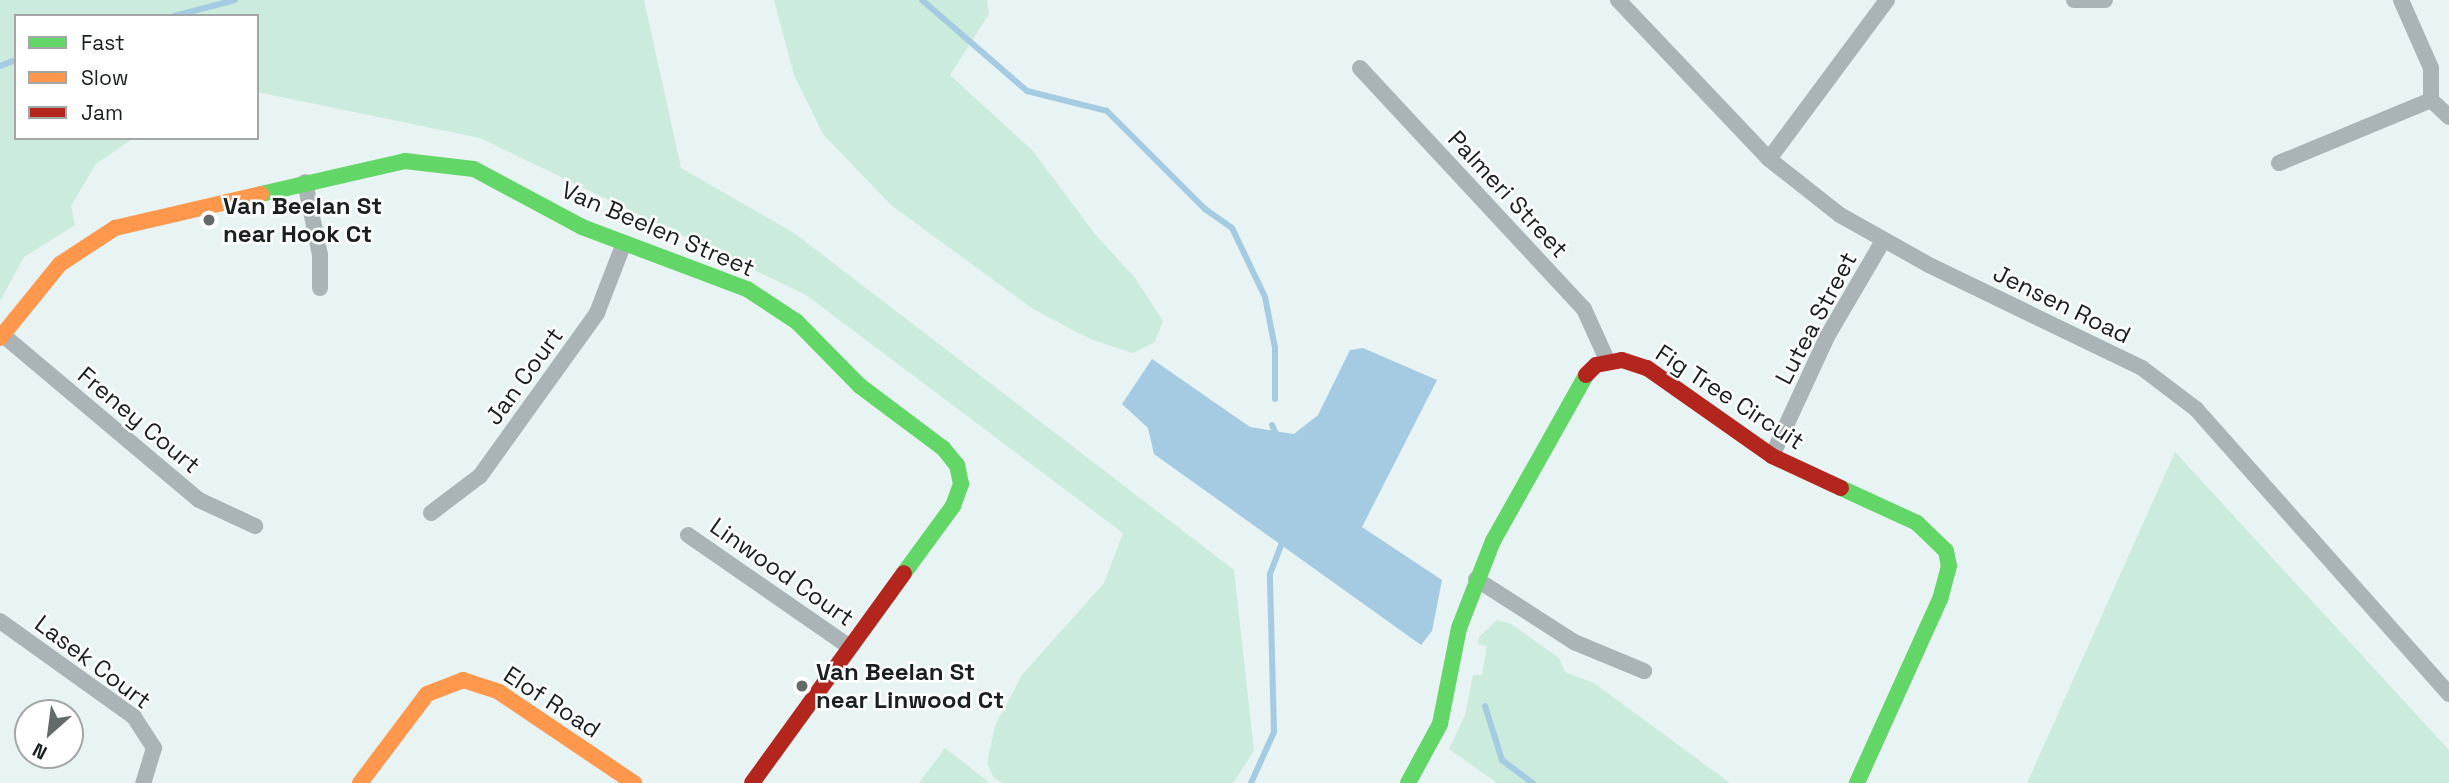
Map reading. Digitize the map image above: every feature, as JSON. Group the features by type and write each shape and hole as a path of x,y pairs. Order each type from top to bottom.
{"street":[{"name":"Jensen Road","path":"1618,0 1769,159 1883,241 2114,353 2196,409 2449,694"},
{"path":"1769,159 1887,0"},
{"path":"2074,0 2105,0"},
{"path":"2401,0 2431,68 2431,100 2449,117"},
{"name":"Palmeri Street","path":"1360,68 1584,309 1607,360"},
{"path":"2279,163 2431,100"},
{"name":"Van Beelen Street","path":"1,337 60,264 115,228 405,161 443,162 494,177 582,227 714,273 777,309 957,465 961,484 953,506 752,783"},
{"path":"305,182 320,255 320,288"},
{"name":"Lutea Street","path":"1772,456 1828,335 1883,241"},
{"name":"Jan Court","path":"431,513 463,493 488,466 597,313 624,243"},
{"name":"Freney Court","path":"1,337 199,500 255,526"},
{"path":"1408,783 1447,706 1459,628 1476,579 1576,384 1607,360"},
{"name":"Fig Tree Circuit","path":"1607,360 1638,363 1772,456 1917,523 1946,551 1941,599 1857,783"},
{"name":"Linwood Court","path":"688,535 850,647"},
{"path":"1476,579 1553,631 1644,671"},
{"name":"Lasek Court","path":"0,621 134,717 154,748 143,783"},
{"name":"Elof Road","path":"360,783 427,694 463,680 499,692 634,783"}],"green space":[{"path":"0,0 644,0 681,168 794,233 1234,570 1254,751 1233,783 1003,783 994,778 987,763 995,726 1022,675 1104,583 1123,533 806,295 480,138 259,92 259,14 14,14 14,140 131,140 96,164 71,206 75,225 24,257 0,301"},
{"path":"774,0 987,0 989,14 950,75 1033,151 1095,234 1135,278 1163,321 1155,342 1133,353 1090,339 1033,309 891,205 823,134 794,75"},
{"path":"2175,452 2449,750 2449,783 2027,783"},
{"path":"1497,620 1511,624 1559,658 1565,672 1594,683 1730,783 1497,783 1449,749 1465,715 1473,675 1482,675 1487,646 1478,644 1479,637"},
{"path":"945,748 990,783 919,783"}],"water":[{"path":"1363,348 1437,380 1362,527 1442,580 1432,631 1421,645 1154,454 1148,428 1122,404 1152,359 1250,427 1294,434 1318,415 1350,350"}],"waterway":[{"path":"182,14 235,0"},
{"path":"922,0 1027,91 1107,111 1205,209 1232,228 1265,297 1275,348 1275,399"},
{"path":"0,66 14,61"},
{"path":"1272,425 1277,437"},
{"path":"1251,783 1274,732 1270,574 1283,540"},
{"path":"1485,706 1502,760 1533,783"}],"traffic: fast":[{"path":"261,194 405,161 474,169 582,227 747,289 797,322 860,386 943,448 957,465 961,484 953,506 904,573"},
{"path":"1408,783 1440,724 1459,628 1493,541 1586,375"},
{"path":"1841,488 1917,523 1946,551 1949,566 1940,599 1857,783"}],"traffic: slow":[{"path":"0,338 60,264 115,228 261,194"},
{"path":"360,783 427,694 463,680 499,692 634,783"}],"traffic: jam":[{"path":"1586,375 1596,365 1622,360 1647,368 1772,456 1841,488"},
{"path":"752,783 904,573"}],"place":[{"name":"Van Beelan St near Hook Ct","path":"209,220"},
{"name":"Van Beelan St near Linwood Ct","path":"802,686"}]}
